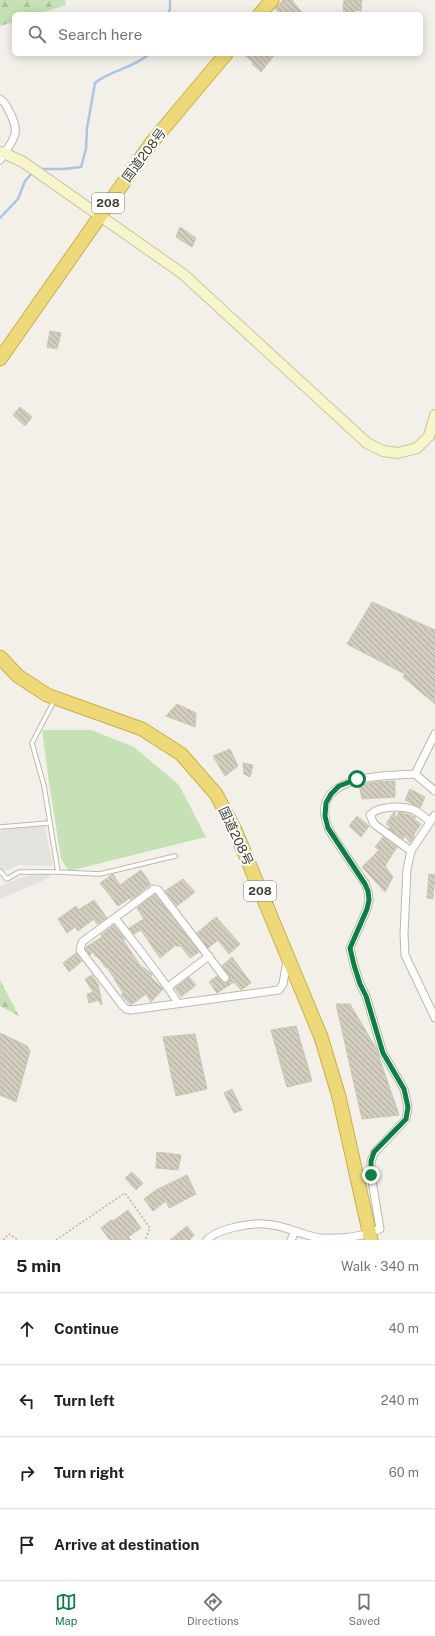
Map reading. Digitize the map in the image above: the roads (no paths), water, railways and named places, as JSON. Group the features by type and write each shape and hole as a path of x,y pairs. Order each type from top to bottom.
{"highway":[{"path":"262,12 272,0"},
{"name":"国道208号","path":"0,359 152,142 224,56"},
{"name":"国道208号","path":"0,657 18,676 47,695 142,729 181,754 202,776 216,794 235,830 321,1037 339,1097 370,1237"}],"street":[{"path":"0,99 4,101 16,123 17,131 1,155 23,162 183,274 367,443 383,452 398,453 417,448 429,436 435,415"},
{"path":"415,774 435,734"},
{"path":"207,1240 226,1229 264,1224 320,1238 370,1237 380,1229 371,1175 371,1161 374,1152 406,1119 408,1107 404,1089 383,1053 366,996 360,984 351,954 350,948 367,909 369,900 368,891 365,884 328,828 325,816 326,803 331,794 339,786 357,779 415,774 435,791"},
{"path":"411,851 374,824 370,815 373,812 382,809 406,808 414,810 430,822"},
{"path":"435,815 411,851 407,869 404,934 405,955 435,1018"},
{"path":"225,978 158,890 154,889 82,942 80,950 126,1009 131,1010 279,990 283,984 286,966 291,964"},
{"path":"115,918 168,987 177,1000 177,1003"},
{"path":"168,987 209,956"},
{"path":"291,1240 295,1231"}],"lane":[{"path":"56,698 32,744 44,786 58,872"},
{"path":"0,827 49,823"},
{"path":"0,871 6,879 19,872 100,874 175,856"}],"waterway":[{"path":"169,12 170,0"},
{"path":"39,169 81,167 86,149 87,128 95,83 108,75 136,63 147,56"},
{"path":"0,218 18,199 25,181 33,172"}]}
